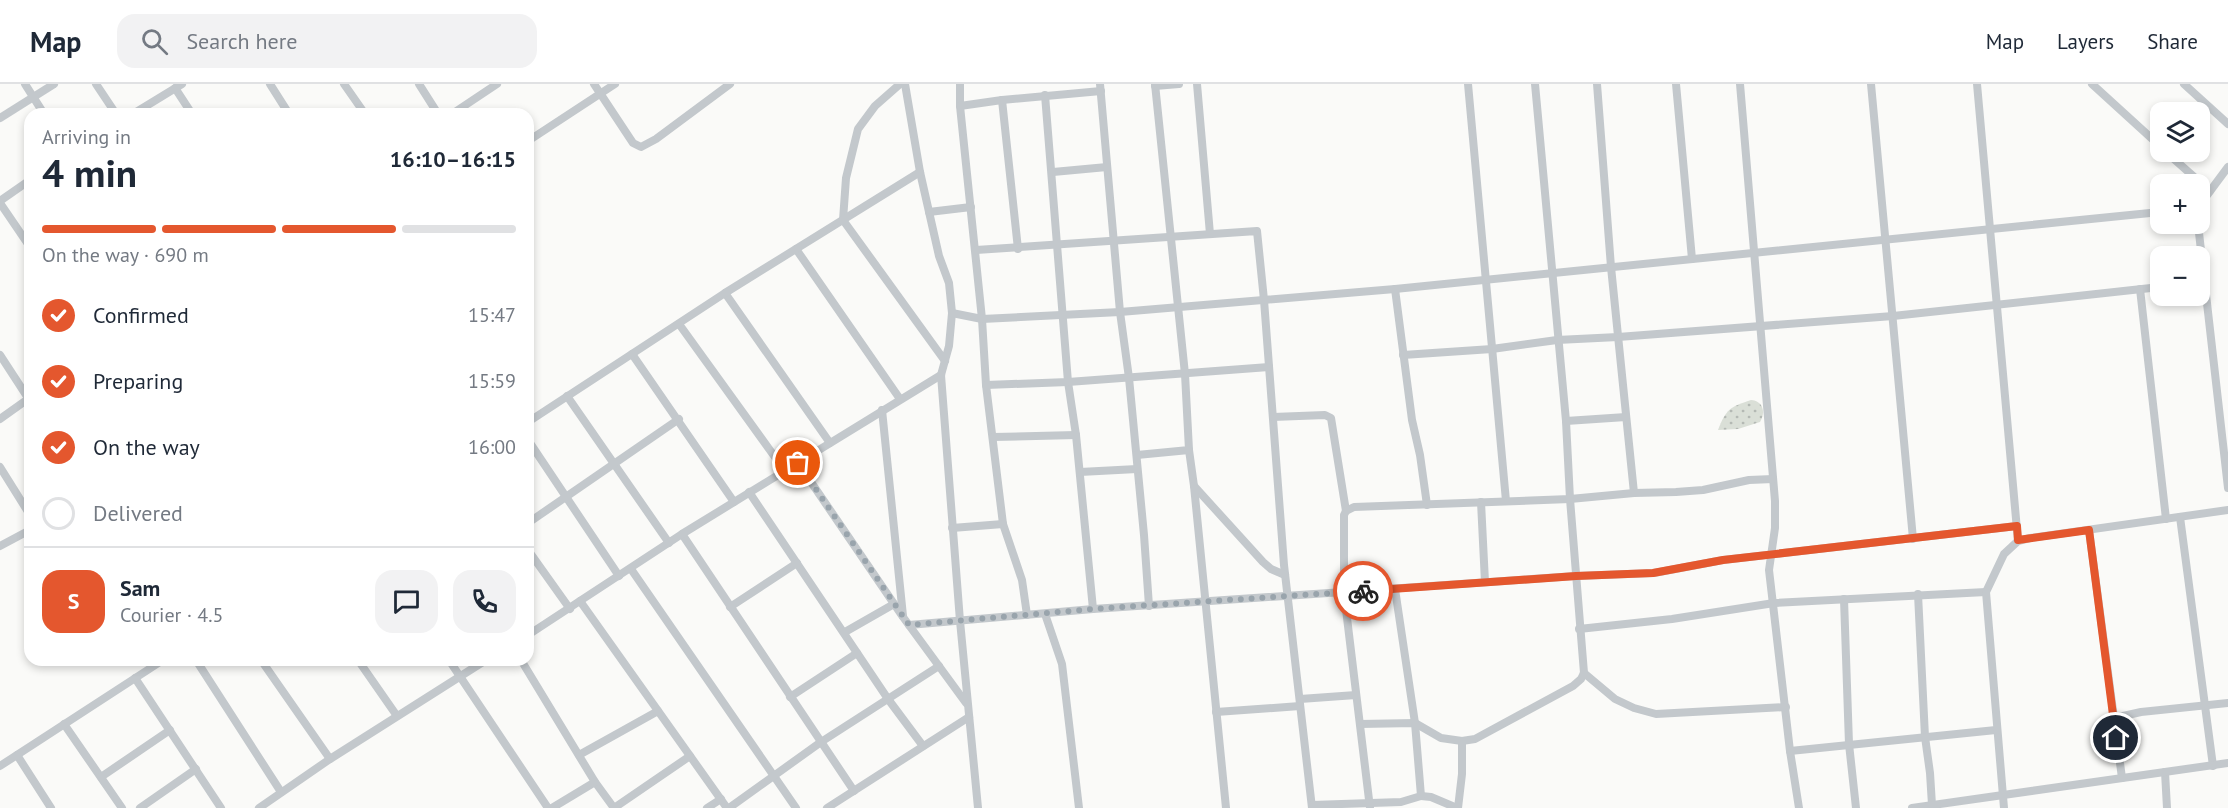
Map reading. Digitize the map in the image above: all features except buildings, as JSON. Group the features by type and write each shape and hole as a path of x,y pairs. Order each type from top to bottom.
{"street":[{"path":"25,84 40,108"},
{"path":"0,118 54,84"},
{"path":"96,84 112,108"},
{"path":"270,84 285,108"},
{"path":"344,84 361,108"},
{"path":"419,84 434,108"},
{"path":"461,108 497,84"},
{"path":"594,84 633,143 641,147 656,139 730,84"},
{"path":"534,137 615,84"},
{"path":"900,84 875,106 858,129 846,178 843,220 945,361"},
{"path":"905,84 920,172 939,256 949,283 952,313 949,346 941,375 952,528 978,808"},
{"path":"960,84 960,106 976,250 986,385 1003,524 1020,574 1027,615"},
{"path":"1179,84 1155,85 1185,374 1189,450 1226,808"},
{"path":"1197,84 1210,234"},
{"path":"1468,84 1506,501"},
{"path":"1360,724 1415,723 1441,738 1462,741 1475,739 1522,711 1573,686 1584,673 1579,629 1566,421 1535,84"},
{"path":"1598,84 1611,267 1634,492"},
{"path":"1676,84 1692,259"},
{"path":"1740,84 1775,512 1769,570 1790,751 1799,808"},
{"path":"1871,84 1913,539"},
{"path":"1977,84 2018,540"},
{"path":"2092,84 2150,137"},
{"path":"2184,84 2228,124"},
{"path":"143,108 179,86 189,108"},
{"path":"960,106 1100,87 1120,312 1137,455 1149,606"},
{"path":"1045,95 1053,172 1068,382 1076,435 1093,609"},
{"path":"1002,100 1018,249"},
{"path":"2177,162 2191,174"},
{"path":"1053,172 1107,167"},
{"path":"2210,191 2228,167"},
{"path":"534,418 725,293 920,172"},
{"path":"24,184 0,202 24,238"},
{"path":"929,212 971,207"},
{"path":"952,313 982,319 1120,312 1264,300 1395,289 2150,213"},
{"path":"976,250 1018,249 1257,231 1285,575 1312,806 1370,806 1431,796 1458,808 1462,774 1462,741"},
{"path":"796,249 900,399"},
{"path":"1403,355 1492,349 1557,339 1618,337 1893,316 2150,288"},
{"path":"1395,289 1427,505"},
{"path":"2140,289 2166,519"},
{"path":"725,293 830,443"},
{"path":"2205,306 2228,488"},
{"path":"679,324 784,471"},
{"path":"632,354 679,419 734,502"},
{"path":"0,355 24,392"},
{"path":"986,385 1068,382 1269,367"},
{"path":"534,631 682,534 941,375"},
{"path":"567,396 669,543"},
{"path":"0,419 24,403"},
{"path":"882,410 906,621"},
{"path":"1273,417 1324,415 1331,418 1346,511 1344,515 1344,593 1370,806"},
{"path":"1566,421 1626,417"},
{"path":"534,519 679,419"},
{"path":"993,437 1076,435"},
{"path":"534,449 619,576"},
{"path":"1137,455 1189,450"},
{"path":"798,463 894,604 968,705"},
{"path":"0,467 24,505"},
{"path":"1080,472 1137,469"},
{"path":"1346,511 1354,507 1570,499 1634,492 1703,490 1749,480 1773,479"},
{"path":"1194,486 1263,562 1271,569 1285,575"},
{"path":"749,492 888,699 923,746"},
{"path":"1480,502 1485,582"},
{"path":"2004,808 1986,592 2004,554 2018,540 2228,510"},
{"path":"2180,518 2213,766"},
{"path":"952,528 1003,524"},
{"path":"906,621 960,621 1093,609 1576,576 1653,573 1723,560 2017,526"},
{"path":"2089,530 2122,778"},
{"path":"0,546 24,533"},
{"path":"682,534 854,791"},
{"path":"534,558 570,609"},
{"path":"730,607 797,563"},
{"path":"631,568 796,808"},
{"path":"1395,589 1415,723 1421,796"},
{"path":"1579,629 1672,619 1774,603 1986,592"},
{"path":"1918,594 1925,737 1932,805"},
{"path":"1844,599 1850,744 1856,808"},
{"path":"580,601 728,808 821,742 939,666"},
{"path":"845,632 894,604"},
{"path":"1045,614 1064,675 1079,808"},
{"path":"790,697 857,653"},
{"path":"0,766 154,666"},
{"path":"200,666 281,792"},
{"path":"267,666 330,759"},
{"path":"362,666 397,716"},
{"path":"453,666 550,808 595,782"},
{"path":"259,808 330,759 476,666"},
{"path":"525,666 595,782 614,808 690,756"},
{"path":"1584,673 1615,699 1634,708 1656,714 1786,707"},
{"path":"135,678 221,808"},
{"path":"1216,712 1356,695"},
{"path":"2114,718 2141,712 2228,703"},
{"path":"579,755 658,711"},
{"path":"827,808 969,717"},
{"path":"64,724 122,808"},
{"path":"101,777 170,730"},
{"path":"1790,751 1996,730"},
{"path":"17,755 51,808"},
{"path":"1912,808 2228,763"},
{"path":"140,808 196,770"},
{"path":"2165,772 2167,808"},
{"path":"707,808 721,799"}],"shaded area":[{"path":"1751,400 1761,405 1763,414 1760,422 1738,429 1718,430 1730,410"}],"way so far":[{"path":"798,463 909,625 1093,609 1363,591"}],"route":[{"path":"1363,591 1653,573 1723,560 2017,526 2018,540 2089,530 2116,738"}]}
